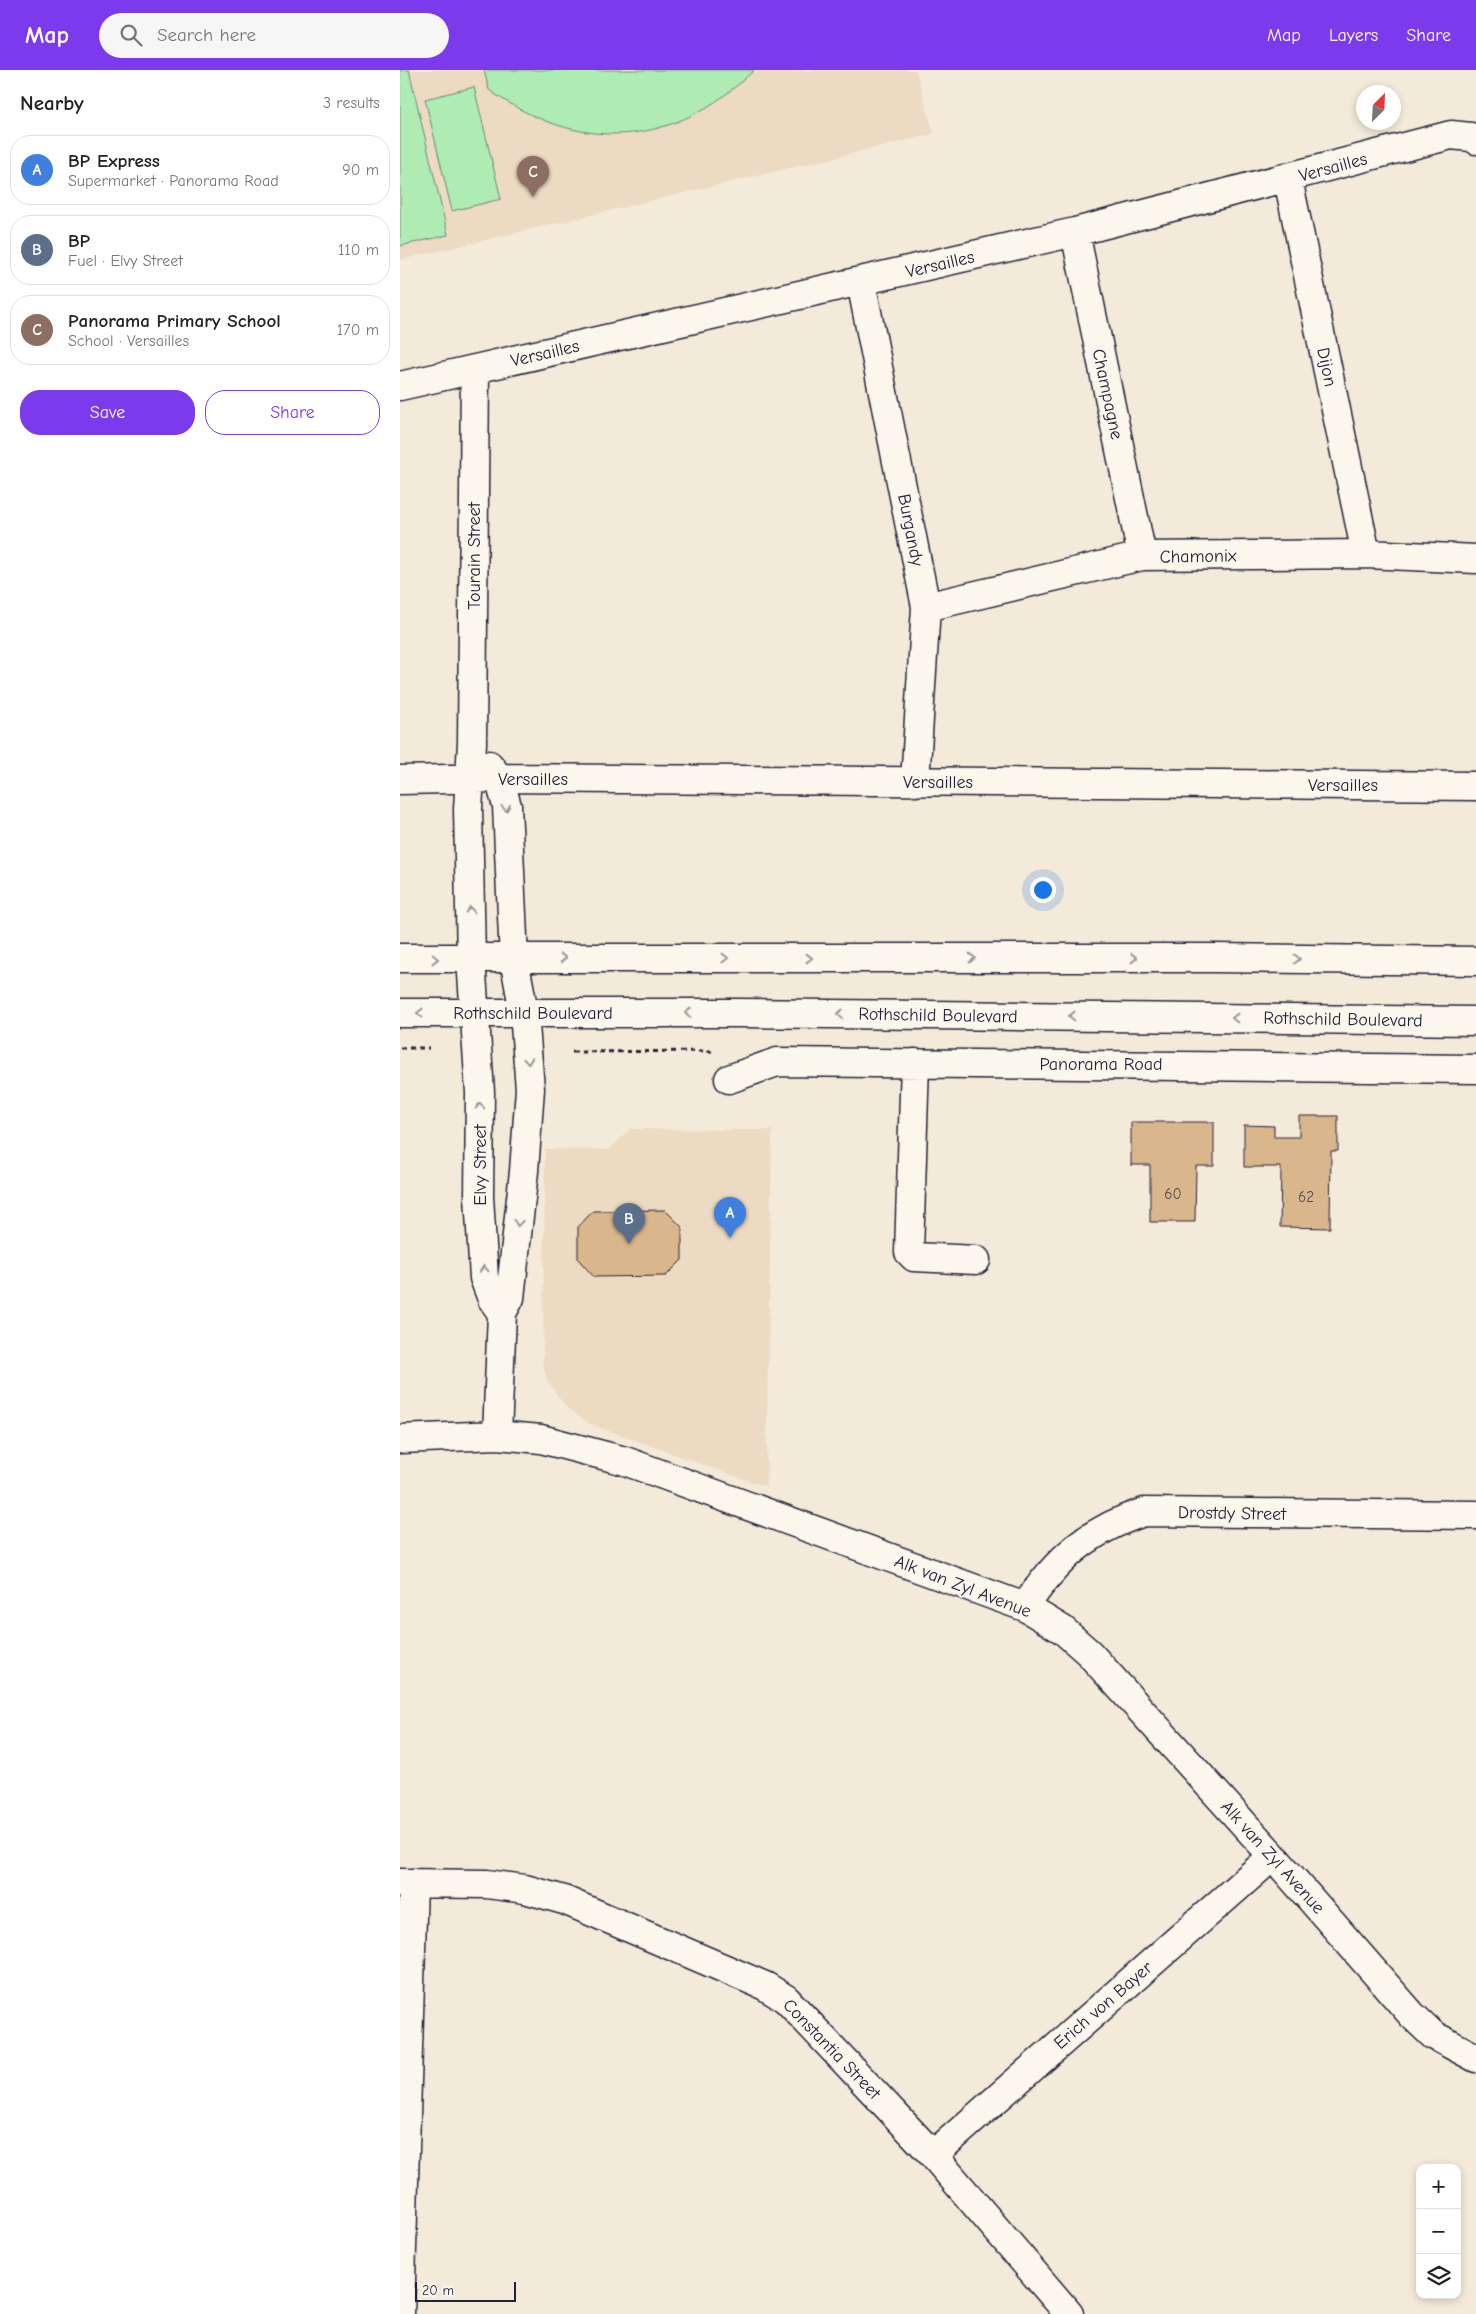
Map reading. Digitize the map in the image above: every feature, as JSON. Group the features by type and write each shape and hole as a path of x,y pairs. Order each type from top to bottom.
{"street":[{"name":"Versailles","path":"400,386 1075,232 1288,179 1452,135 1471,137 1476,140"},
{"name":"Dijon","path":"1288,179 1366,554"},
{"name":"Champagne","path":"1075,232 1142,556"},
{"name":"Burgandy","path":"861,282 926,608 915,782"},
{"name":"Tourain Street","path":"471,959 468,780 472,743 475,369"},
{"name":"Chamonix","path":"926,608 1142,556 1366,554 1476,559"},
{"path":"472,743 499,778 507,806 514,959 524,1012 530,1089 524,1171 510,1298 502,1313 497,1435"},
{"name":"Versailles","path":"400,780 499,778 1476,786"},
{"path":"400,958 1212,958 1476,961"},
{"name":"Elvy Street","path":"471,959 480,1092 480,1197 484,1278 492,1299 502,1313"},
{"name":"Rothschild Boulevard","path":"400,1013 474,1014 524,1012 1476,1021"},
{"name":"Panorama Road","path":"729,1079 777,1062 1476,1069"},
{"path":"915,1063 909,1252 914,1257 976,1260"},
{"name":"Alk van Zyl Avenue","path":"400,1439 497,1435 541,1439 625,1461 1025,1607 1063,1630 1089,1653 1274,1856 1412,2015 1433,2035 1476,2058"},
{"name":"Drostdy Street","path":"1025,1607 1044,1577 1073,1549 1122,1519 1144,1512 1476,1515"},
{"name":"Erich von Bayer","path":"933,2155 1274,1856"},
{"path":"400,2314 407,1883"},
{"name":"Constantia Street","path":"407,1883 486,1884 525,1888 564,1900 766,1986 786,1999 933,2155 1069,2314"}],"path":[{"path":"400,1048 429,1048"},
{"path":"572,1052 710,1051 729,1079"}],"shaded area":[{"path":"400,70 916,70 934,134 400,260"},
{"path":"630,1129 772,1130 766,1487 590,1424 566,1407 548,1382 543,1365 545,1149 609,1150"}],"green space":[{"path":"400,70 409,70 448,235 400,246"},
{"path":"484,70 754,70 723,96 692,115 659,128 625,134 591,133 557,125 523,111 489,90"},
{"path":"474,87 501,199 452,211 425,99"}],"building":[{"path":"1299,1116 1338,1116 1338,1151 1331,1151 1330,1228 1280,1227 1281,1167 1244,1167 1244,1125 1274,1126 1274,1137 1299,1137"},
{"path":"1131,1122 1214,1122 1214,1166 1196,1166 1195,1222 1150,1222 1150,1165 1131,1165"},
{"path":"665,1210 682,1227 682,1260 666,1276 594,1277 578,1259 578,1227 593,1211"}],"place":[{"name":"Panorama Primary School","path":"533,197"},
{"name":"BP Express","path":"730,1238"},
{"name":"BP","path":"629,1244"}]}
